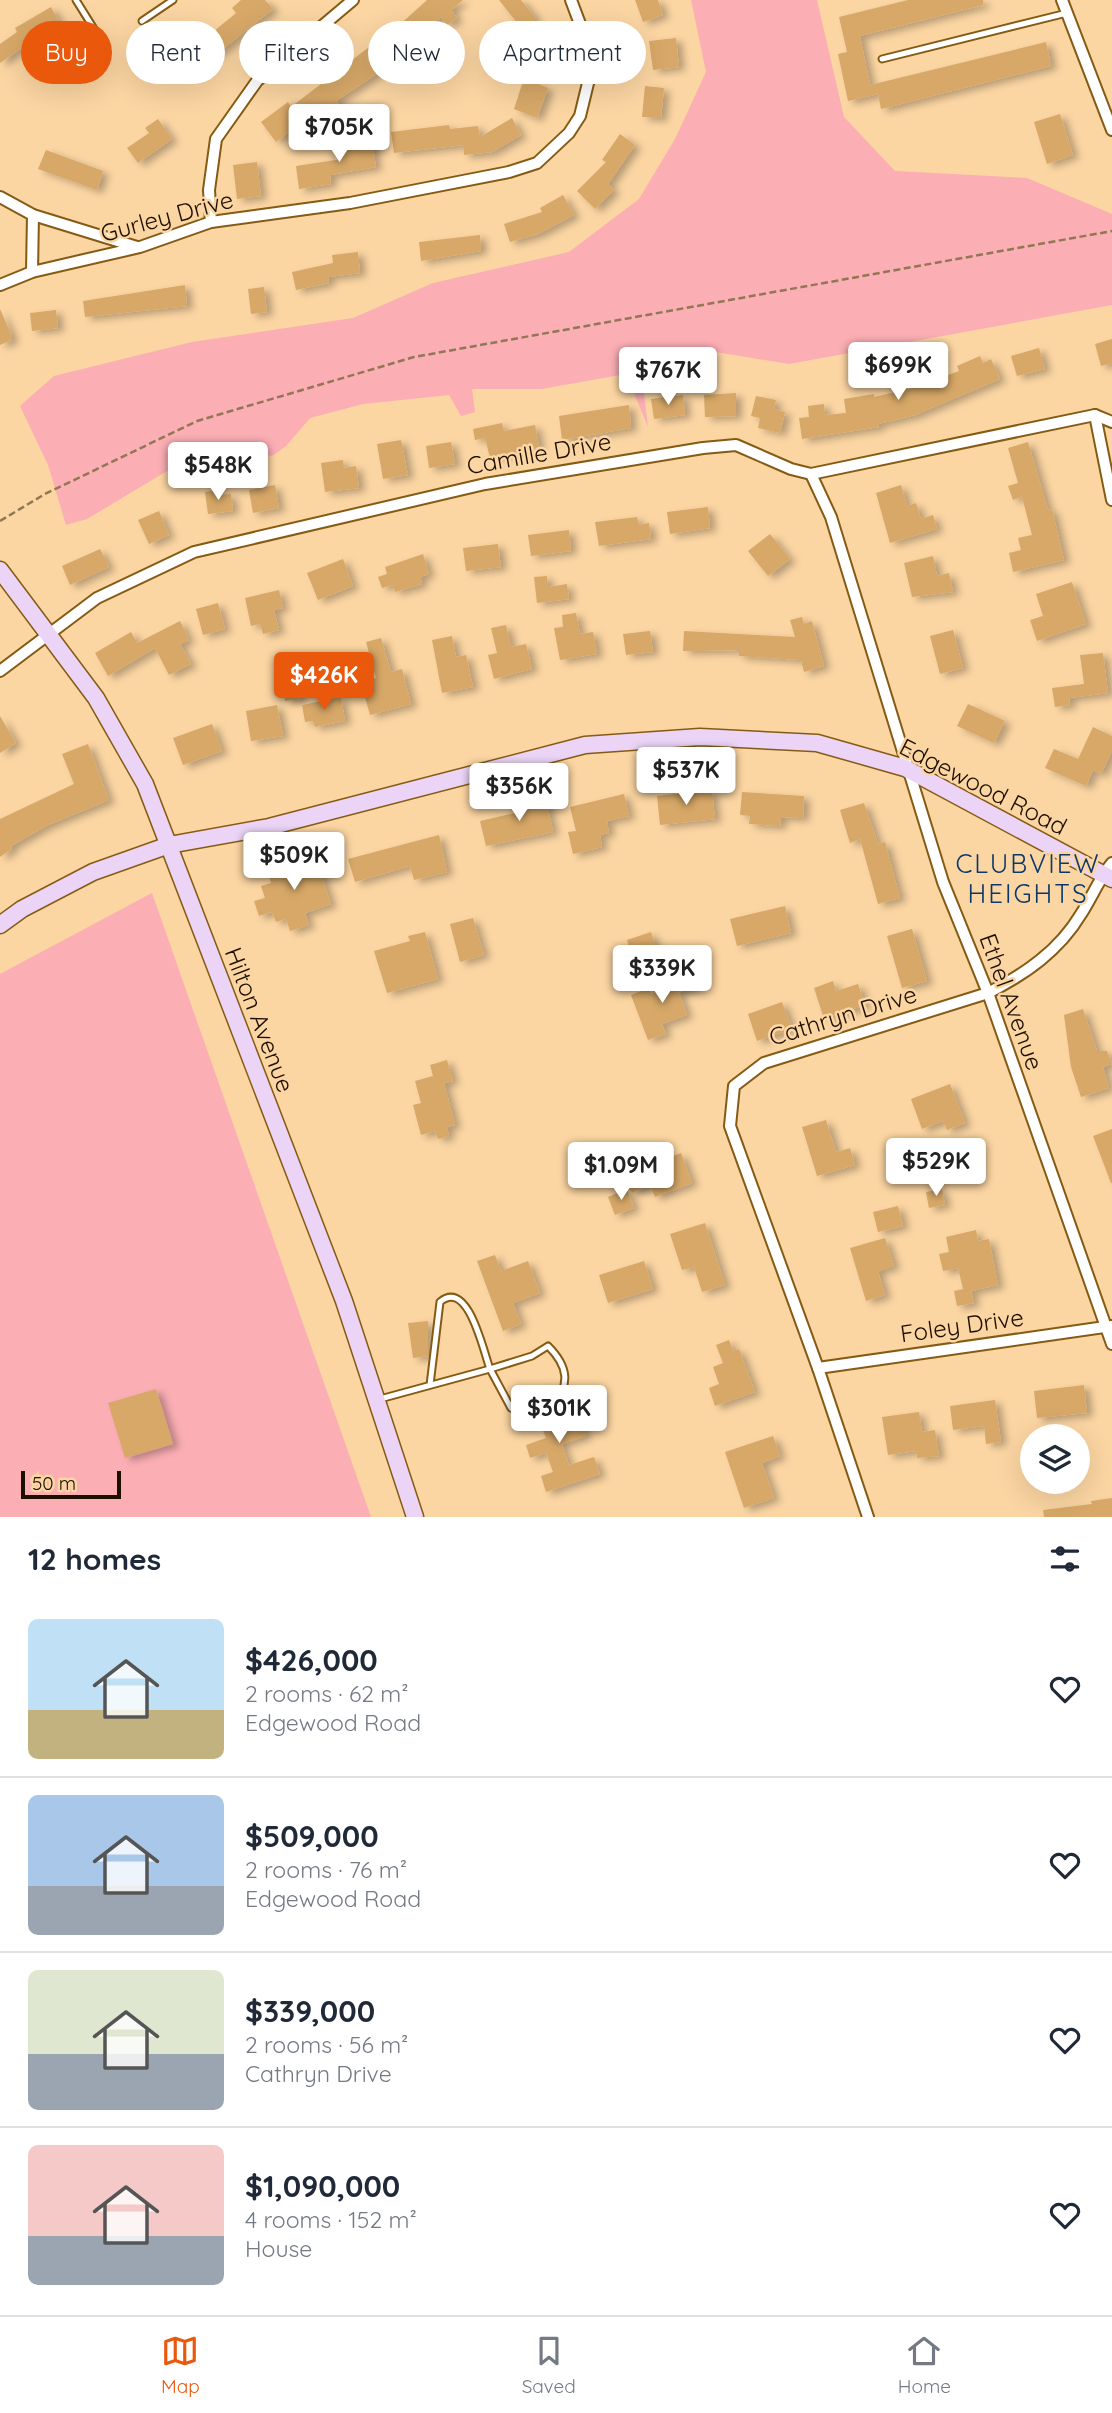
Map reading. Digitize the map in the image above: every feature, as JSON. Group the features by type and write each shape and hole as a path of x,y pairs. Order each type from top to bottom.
{"street":[{"path":"211,222 209,190 216,139 257,81 354,0"},
{"name":"Gurley Drive","path":"0,285 32,272 140,247 211,222 350,203 509,172 537,163 569,133 580,116 589,79 586,40 571,0"},
{"path":"1062,0 1112,130"},
{"path":"0,197 33,215 140,247"},
{"path":"32,272 33,215"},
{"path":"1095,415 1112,422"},
{"path":"1095,415 1112,499"},
{"name":"Camille Drive","path":"0,671 97,598 194,552 485,484 736,445 791,470 811,474 1095,415"},
{"name":"Ethel Avenue","path":"811,474 831,517 905,768 943,882 988,993 1110,1327 1112,1344"},
{"name":"Hilton Avenue","path":"0,570 96,698 125,745 169,845 344,1301 415,1517"},
{"name":"Edgewood Road","path":"0,925 22,909 93,872 169,845 269,827 585,745 700,737 817,743 905,768 1109,872"},
{"name":"Cathryn Drive","path":"868,1517 818,1368 730,1126 734,1086 764,1063 988,993 1017,978 1055,949 1109,872"},
{"name":"Foley Drive","path":"818,1368 1110,1327"}],"lane":[{"path":"76,0 89,21"},
{"path":"143,21 173,0"},
{"path":"882,60 1067,13"},
{"path":"430,1385 440,1302 446,1297 456,1296 466,1304 490,1369 511,1408 526,1417 537,1415"},
{"path":"377,1400 532,1356 548,1346 563,1361 565,1377 563,1394 553,1408"}],"path":[{"path":"0,521 45,494 197,421 414,357 1112,231"}],"shaded area":[{"path":"691,0 817,0 844,117 895,171 1027,178 1112,214 1112,305 789,364 697,349 639,353 648,427 626,374 542,389 472,389 475,412 461,416 449,395 363,404 310,418 286,446 272,456 260,454 246,444 197,453 87,519 66,525 48,465 20,406 54,376 192,342 353,318 433,283 569,252 639,199 675,139 706,72"},
{"path":"152,893 371,1517 0,1517 0,974"}],"building":[{"path":"241,0 265,0 273,9 258,21 239,21 239,36 225,47 225,22 236,13 232,8"},
{"path":"427,0 463,0 451,10 457,18 453,21 444,21 441,17 436,21 404,21"},
{"path":"499,0 521,0 536,18 532,21 516,21"},
{"path":"635,0 658,0 663,15 643,21"},
{"path":"908,0 983,0 983,5 860,36 870,85 1046,42 1051,66 881,109 878,94 848,101 838,54 847,52 839,17"},
{"path":"51,7 59,21 27,21"},
{"path":"21,24 21,49 0,63 0,44 17,32 15,28"},
{"path":"676,38 679,67 653,70 649,41"},
{"path":"368,48 368,80 336,101 342,107 319,125 311,115 276,142 261,122 288,102 291,107 321,84 354,84 354,59"},
{"path":"522,84 538,84 548,88 537,118 514,109"},
{"path":"645,86 664,88 661,118 642,117"},
{"path":"1060,114 1073,155 1047,164 1034,122"},
{"path":"512,118 521,135 492,152 464,155 463,145 394,153 391,132 449,125 450,129 478,126 480,137"},
{"path":"158,119 172,139 138,163 127,148 149,133 145,128"},
{"path":"371,134 376,167 330,175 331,184 299,189 296,166 342,159 340,150 350,149 348,138"},
{"path":"620,134 635,145 608,184 614,190 595,209 577,191 606,162 602,160"},
{"path":"46,150 103,171 97,190 38,169"},
{"path":"257,162 261,196 237,199 233,165"},
{"path":"563,195 574,215 538,234 510,242 504,224 542,212 540,208"},
{"path":"480,235 481,251 421,261 419,242"},
{"path":"358,252 360,273 328,277 329,283 296,290 292,272 333,263 332,255"},
{"path":"185,285 187,306 85,317 83,301"},
{"path":"264,287 267,312 251,314 248,289"},
{"path":"0,309 12,340 0,345"},
{"path":"56,310 58,328 32,331 30,313"},
{"path":"1112,339 1112,363 1101,366 1095,344"},
{"path":"1039,348 1045,369 1017,376 1011,356"},
{"path":"980,356 983,363 991,359 1000,379 915,415 878,424 879,427 802,439 799,418 809,417 808,406 824,404 825,415 846,413 844,399 874,394 874,397 913,388 959,371 957,366"},
{"path":"736,393 736,416 705,417 704,395"},
{"path":"683,395 685,415 654,419 651,399"},
{"path":"756,396 776,400 774,409 785,412 780,433 758,428 760,418 751,416"},
{"path":"629,405 631,428 562,440 559,416"},
{"path":"502,423 504,431 535,425 539,447 490,458 485,438 475,440 473,429"},
{"path":"401,440 408,475 383,479 377,444"},
{"path":"451,442 455,464 429,468 426,446"},
{"path":"1028,442 1048,510 1052,509 1064,560 1013,572 1009,553 1021,550 1018,538 1032,535 1022,497 1013,500 1008,486 1018,483 1008,448"},
{"path":"343,460 344,468 356,466 359,488 325,492 321,463"},
{"path":"275,485 279,508 253,513 249,490"},
{"path":"901,485 907,506 916,503 921,519 933,515 937,529 890,543 876,493"},
{"path":"219,490 220,495 231,494 233,511 208,514 205,492"},
{"path":"708,507 710,528 670,534 667,512"},
{"path":"159,511 169,535 149,544 138,520"},
{"path":"637,517 639,525 649,523 651,539 599,546 595,522"},
{"path":"569,530 571,551 531,556 528,535"},
{"path":"770,534 790,559 768,576 748,551"},
{"path":"498,544 501,567 466,571 463,548"},
{"path":"100,549 109,567 70,585 62,566"},
{"path":"423,554 429,574 420,577 422,584 395,592 393,585 382,588 378,577 387,574 385,567"},
{"path":"933,556 937,576 949,573 953,592 912,597 904,563"},
{"path":"343,559 353,586 318,600 307,573"},
{"path":"547,576 548,587 567,584 569,599 537,603 534,577"},
{"path":"1072,582 1086,624 1037,641 1030,620 1043,616 1036,594"},
{"path":"279,590 283,608 274,610 279,630 263,634 260,624 251,626 245,598"},
{"path":"218,603 225,629 203,635 196,609"},
{"path":"576,613 580,634 593,632 597,654 560,660 554,628 563,627 562,615"},
{"path":"802,617 804,624 812,621 824,666 804,672 801,660 739,656 739,650 683,651 684,631 795,637 790,620"},
{"path":"180,621 189,640 180,644 191,664 169,675 155,648 108,676 95,653 131,632 137,643"},
{"path":"506,625 511,647 526,644 532,669 494,679 488,655 497,653 491,628"},
{"path":"953,630 963,668 940,674 930,636"},
{"path":"650,631 653,652 626,655 623,634"},
{"path":"452,636 456,657 466,655 473,687 442,693 432,640"},
{"path":"381,638 391,672 402,669 411,704 370,715 361,683 376,678 366,642"},
{"path":"1103,653 1108,693 1069,698 1070,705 1055,707 1052,688 1084,684 1080,655"},
{"path":"297,679 301,699 285,701 282,682"},
{"path":"341,697 345,721 315,727 313,721 305,722 302,705"},
{"path":"968,704 1005,721 994,743 957,726"},
{"path":"277,705 283,736 251,741 246,711"},
{"path":"0,716 16,743 0,753"},
{"path":"212,724 222,751 183,765 173,738"},
{"path":"1093,727 1112,736 1112,751 1101,774 1093,770 1086,786 1045,768 1054,749 1078,759"},
{"path":"88,744 109,800 48,825 11,846 12,849 0,857 0,819 74,784 62,754"},
{"path":"712,790 715,819 660,825 657,796"},
{"path":"742,792 804,796 803,818 781,817 780,826 749,824 750,816 740,815"},
{"path":"545,794 553,832 486,846 480,821 528,810 525,798"},
{"path":"624,794 629,816 607,821 609,833 600,835 602,847 573,854 568,832 576,831 570,807"},
{"path":"864,803 878,844 885,842 900,898 878,904 860,839 850,843 840,810"},
{"path":"439,835 447,872 414,880 410,866 355,882 348,859"},
{"path":"315,855 331,904 305,913 309,925 290,931 286,919 276,922 272,912 259,916 254,901 265,898 261,886 271,883 267,870"},
{"path":"785,906 791,933 737,946 730,919"},
{"path":"473,918 484,955 460,962 450,924"},
{"path":"912,929 927,981 902,988 887,936"},
{"path":"425,932 438,979 387,993 374,951 410,941 408,936"},
{"path":"651,932 661,962 636,970 627,940"},
{"path":"688,969 695,987 679,992 687,1015 662,1024 666,1034 648,1040 631,995 649,988 651,994 674,986 670,975"},
{"path":"833,981 836,991 858,984 865,1005 824,1019 814,988"},
{"path":"782,1002 792,1029 757,1041 748,1014"},
{"path":"1083,1009 1097,1051 1107,1051 1112,1064 1103,1067 1109,1088 1081,1097 1071,1067 1064,1015"},
{"path":"447,1060 453,1081 444,1083 455,1125 447,1127 449,1136 438,1139 435,1131 421,1135 413,1105 421,1103 415,1081 433,1076 430,1065"},
{"path":"950,1084 965,1123 947,1130 943,1121 922,1129 911,1099"},
{"path":"826,1120 836,1152 850,1148 855,1165 817,1176 802,1127"},
{"path":"1112,1129 1112,1183 1111,1183 1093,1136"},
{"path":"681,1153 692,1183 655,1197 650,1185 632,1193 622,1171 637,1164 639,1169"},
{"path":"627,1189 634,1208 615,1215 608,1197"},
{"path":"942,1189 945,1205 929,1208 926,1192"},
{"path":"898,1206 903,1226 878,1232 873,1212"},
{"path":"705,1223 725,1285 702,1292 694,1267 682,1270 670,1234"},
{"path":"976,1230 978,1241 989,1239 998,1285 971,1291 974,1303 957,1306 954,1291 963,1289 958,1268 943,1271 939,1254 949,1252 946,1237"},
{"path":"885,1238 894,1266 878,1271 885,1295 866,1301 850,1248"},
{"path":"495,1255 501,1271 528,1261 540,1293 513,1303 521,1324 503,1331 477,1261"},
{"path":"644,1261 653,1289 608,1303 599,1275"},
{"path":"428,1321 428,1356 413,1358 408,1323"},
{"path":"729,1340 733,1351 739,1349 755,1392 715,1406 709,1388 719,1384 713,1367 723,1363 716,1345"},
{"path":"1084,1385 1087,1413 1037,1418 1034,1391"},
{"path":"545,1387 551,1402 549,1411 556,1417 577,1410 586,1436 562,1444 569,1465 594,1457 600,1474 546,1492 541,1476 553,1472 546,1453 530,1458 526,1445 546,1438 539,1420 542,1413 536,1410 530,1392"},
{"path":"156,1389 173,1444 125,1458 108,1403"},
{"path":"995,1400 1001,1442 986,1444 984,1426 953,1430 950,1406"},
{"path":"919,1412 922,1432 935,1430 939,1456 917,1458 916,1451 888,1455 882,1417"},
{"path":"773,1436 780,1456 762,1463 774,1498 744,1508 725,1452"},
{"path":"1112,1498 1112,1517 1044,1517 1043,1510 1092,1504 1091,1501"}],"district":[{"name":"CLUBVIEW HEIGHTS","path":"1028,879"}]}
